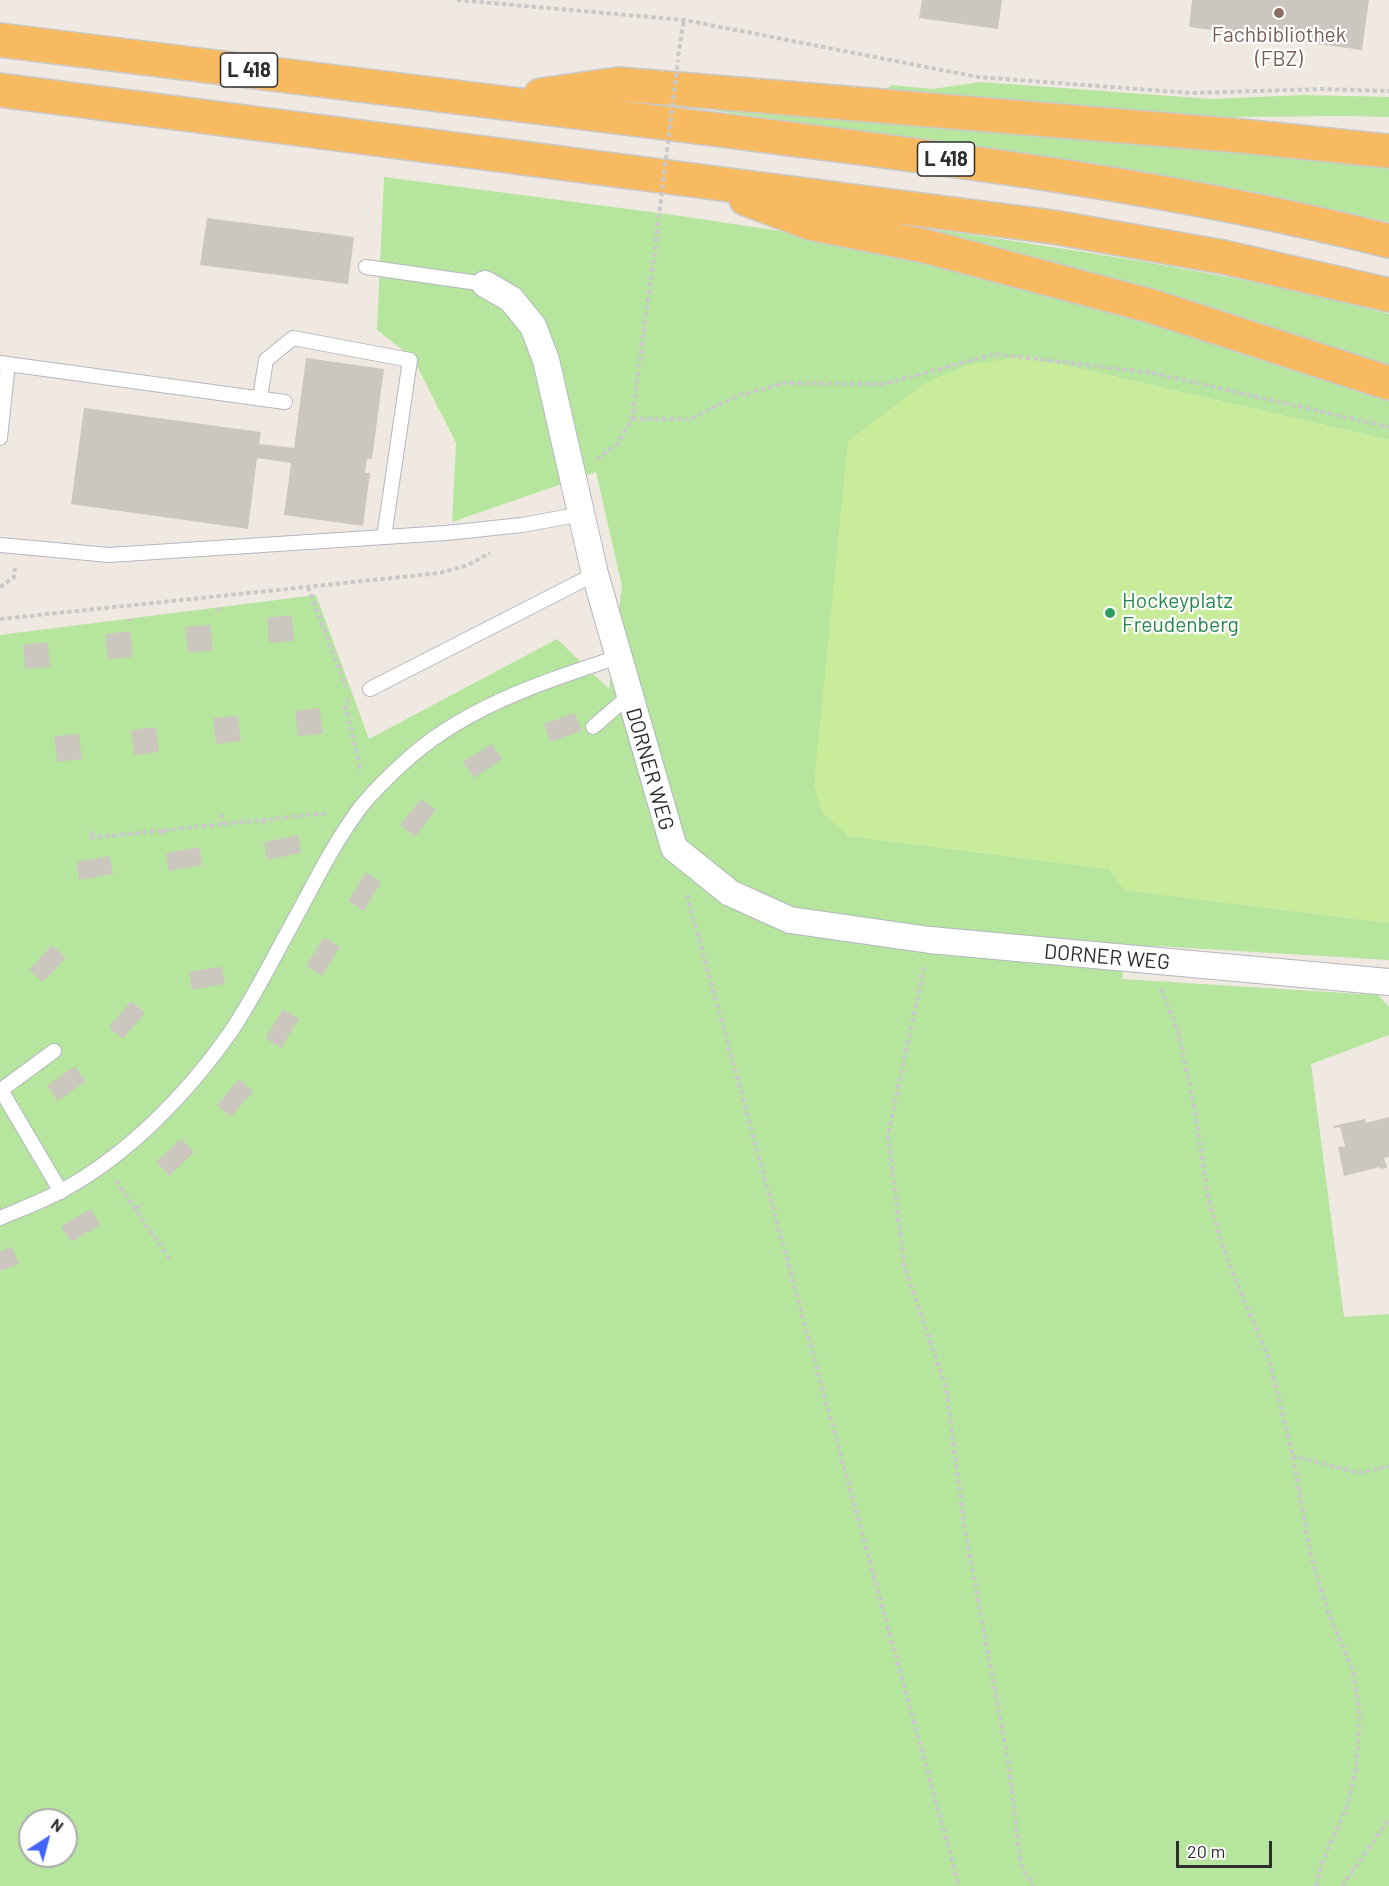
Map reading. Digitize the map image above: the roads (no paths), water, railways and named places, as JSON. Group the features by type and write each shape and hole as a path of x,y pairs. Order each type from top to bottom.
{"highway":[{"name":"L 418","path":"0,40 912,154 1191,198 1303,220 1389,241"},
{"path":"498,101 618,84 1242,136 1389,151"},
{"name":"L 418","path":"0,90 1053,228 1223,257 1389,295"},
{"path":"694,180 810,223 925,246 1151,306 1389,383"}],"street":[{"name":"DORNER WEG","path":"485,284 511,299 532,326 546,360 595,574 674,848 730,893 790,920 930,940 1389,982"}],"lane":[{"name":"DORNER WEG","path":"366,267 485,284"},
{"path":"260,398 266,360 293,338 410,360 384,537"},
{"path":"0,438 4,364 285,402"},
{"path":"0,545 110,555 446,533 522,525 582,514"},
{"path":"370,688 595,574"},
{"path":"0,1218 61,1192 104,1163 148,1127 181,1095 203,1070 231,1031 344,831 363,804 401,765 437,735 470,714 525,689 618,657"},
{"path":"593,727 629,696"},
{"path":"54,1051 1,1090 61,1192"}],"place":[{"name":"Fachbibliothek (FBZ)","path":"1279,13"},
{"name":"Hockeyplatz Freudenberg","path":"1110,613"}]}
